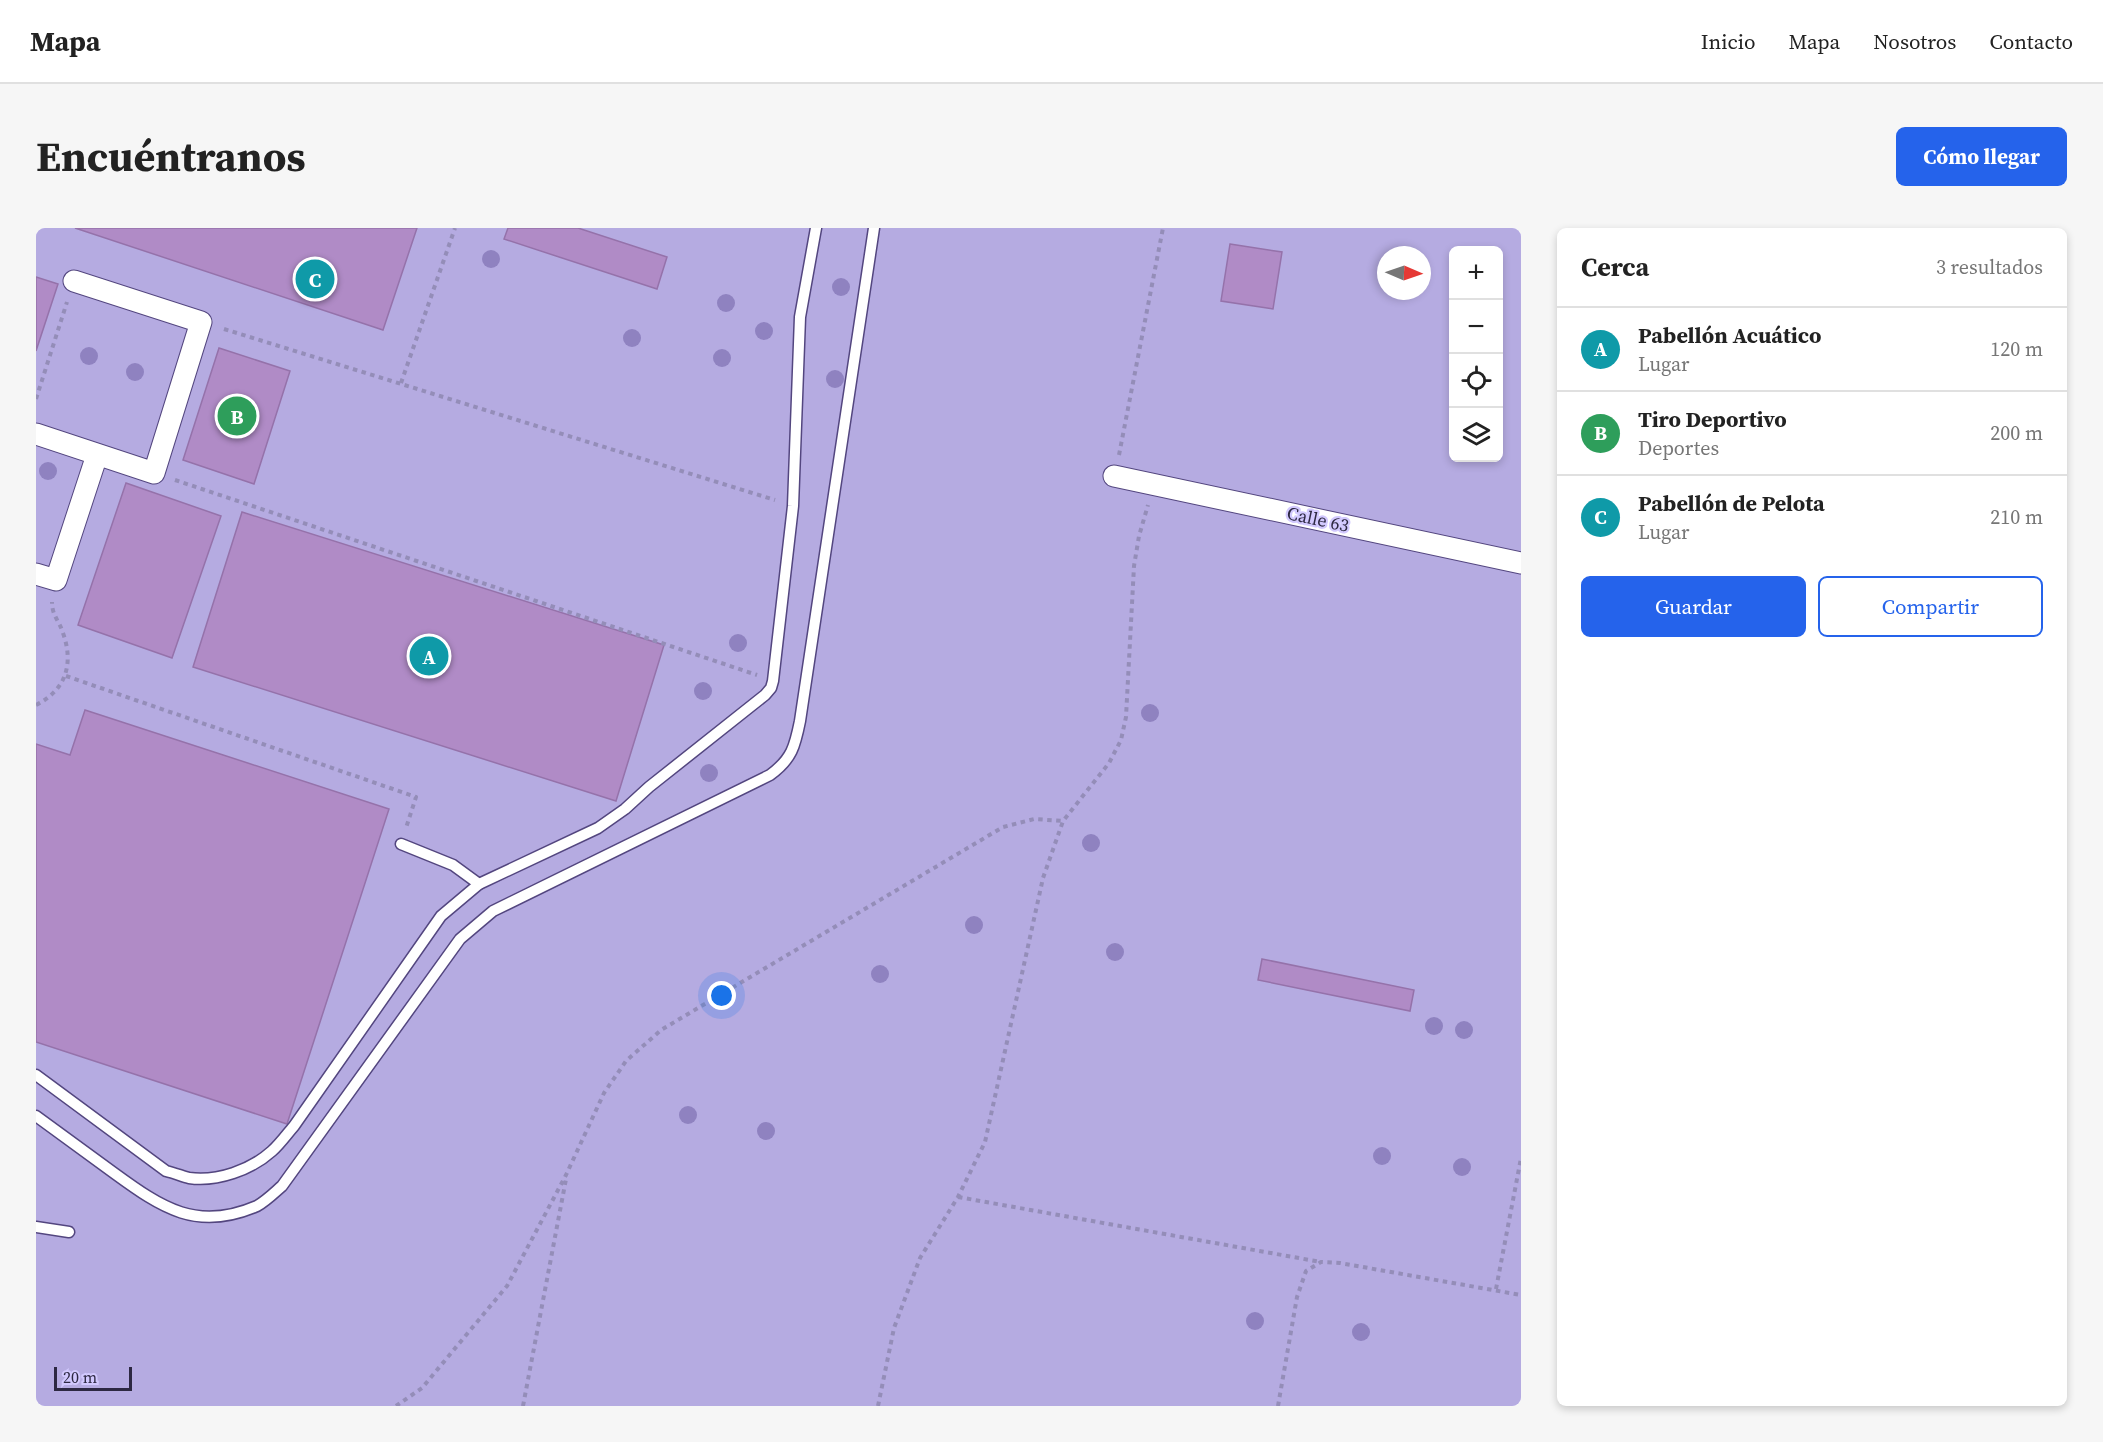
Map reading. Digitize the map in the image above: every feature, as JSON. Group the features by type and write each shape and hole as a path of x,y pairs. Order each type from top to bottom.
{"street":[{"path":"36,434 154,473 201,321 74,281"},
{"path":"36,574 56,580 97,454"},
{"name":"Calle 63","path":"1114,476 1521,563"}],"lane":[{"path":"36,1075 166,1171 190,1178 213,1177 255,1164 273,1151 294,1126 441,916 459,899 479,884 598,828 625,809 649,787 765,695 773,681 793,506 800,317 816,228"},
{"path":"36,1116 145,1196 172,1210 201,1218 228,1215 259,1205 282,1186 460,939 476,924 493,912 770,775 784,765 795,747 800,721 874,228"},
{"path":"401,844 453,865 479,884"},
{"path":"36,1227 69,1232"}],"path":[{"path":"401,383 455,228"},
{"path":"1114,476 1163,228"},
{"path":"36,399 74,281"},
{"path":"201,321 793,506"},
{"path":"154,473 773,681"},
{"path":"878,1406 892,1336 920,1258 958,1197 985,1142 1043,878 1063,821 1109,764 1121,740 1126,717 1134,566 1138,536 1155,484"},
{"path":"36,705 51,698 66,676 68,653 63,631 52,611 52,596 56,580"},
{"path":"66,676 416,797 401,844"},
{"path":"396,1406 422,1388 507,1286 567,1175 604,1093 626,1061 661,1030 1003,827 1034,819 1063,821"},
{"path":"1496,1289 1521,1158"},
{"path":"523,1406 567,1175"},
{"path":"958,1197 1521,1295"},
{"path":"1278,1406 1298,1297 1306,1271 1321,1262"}],"shaded area":[{"path":"36,228 1521,228 1521,1406 36,1406"}],"building":[{"path":"75,228 417,228 383,330"},
{"path":"508,228 578,228 667,257 657,289 504,239"},
{"path":"1230,244 1282,252 1273,309 1221,301"},
{"path":"36,277 58,284 36,351"},
{"path":"219,348 290,371 254,484 183,460"},
{"path":"126,483 221,516 172,658 78,625"},
{"path":"242,512 664,645 616,801 193,667"},
{"path":"85,710 389,809 287,1124 36,1042 36,744 70,755"},
{"path":"1262,959 1414,990 1410,1011 1258,980"}],"place":[{"name":"Pabellón de Pelota","path":"315,279"},
{"name":"Tiro Deportivo","path":"237,416"},
{"name":"Pabellón Acuático","path":"429,656"}]}
